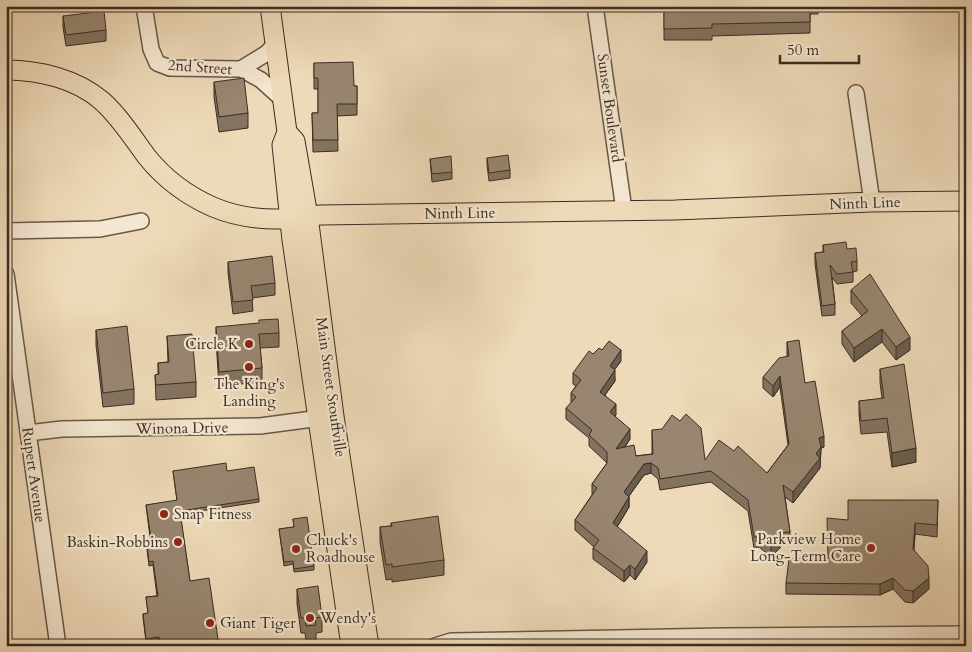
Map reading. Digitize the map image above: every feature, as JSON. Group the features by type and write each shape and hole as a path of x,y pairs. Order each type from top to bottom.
{"main road":[{"name":"Main Street Stouffville","path":"270,6 287,132 282,145 299,217 326,417 351,646"},
{"name":"Ninth Line","path":"6,70 46,74 78,85 102,101 132,134 148,158 177,187 213,207 244,216 277,219 966,201"},
{"name":"Main Street Stouffville","path":"326,417 369,646"}],"street":[{"name":"2nd Street","path":"144,6 151,49 157,63 170,68 241,70 261,80 282,99"},
{"name":"Sunset Boulevard","path":"595,6 624,210"},
{"name":"2nd Street","path":"241,70 262,57 275,44"},
{"path":"856,93 872,202"},
{"path":"6,231 100,229 141,221"},
{"name":"Rupert Avenue","path":"6,274 58,646"},
{"name":"Winona Drive","path":"28,433 62,429 260,426 326,417"},
{"path":"435,646 451,641 966,634"}],"building":[{"path":"664,6 810,6 810,22 712,24 712,28 664,29"},
{"path":"104,11 106,30 66,35 63,16"},
{"path":"353,62 354,86 357,86 357,104 337,104 338,140 313,140 312,113 318,113 318,78 314,78 314,63"},
{"path":"244,78 248,113 219,117 214,82"},
{"path":"508,155 510,170 489,173 487,158"},
{"path":"451,156 452,172 432,174 430,159"},
{"path":"846,242 847,249 856,248 857,261 851,262 853,272 837,274 830,265 835,304 822,306 815,253 824,252 823,245"},
{"path":"272,256 275,283 251,286 253,300 233,302 228,262"},
{"path":"870,274 910,337 896,347 882,329 854,348 842,331 868,311 851,290"},
{"path":"278,319 279,333 259,334 262,368 219,372 216,327 259,323 259,320"},
{"path":"127,326 134,389 103,393 96,330"},
{"path":"192,334 196,382 156,385 155,375 159,374 158,363 169,362 167,336"},
{"path":"799,340 805,383 815,381 824,436 819,438 821,447 816,454 820,458 793,492 783,485 790,532 779,533 780,537 771,546 759,537 754,537 748,500 711,471 660,479 658,468 651,463 644,464 624,492 629,497 613,523 647,551 635,569 630,565 624,571 593,548 599,540 575,520 597,488 592,484 607,463 607,452 589,435 592,430 566,408 576,397 571,393 581,380 573,373 589,351 593,354 599,348 602,350 609,341 621,350 610,366 615,370 600,392 616,404 610,412 630,429 616,449 634,445 636,456 653,454 652,430 662,429 672,415 680,421 686,414 701,428 705,460 719,440 734,451 738,446 767,473 789,444 780,376 773,386 763,377 779,358 789,356 787,342"},
{"path":"904,364 916,448 892,453 887,418 861,421 859,401 884,398 880,369"},
{"path":"226,463 227,471 254,467 259,499 180,511 190,581 209,578 219,646 161,646 159,637 146,639 143,614 148,613 146,597 158,596 153,561 149,562 147,545 152,545 146,505 177,500 173,471"},
{"name":"Parkview Home Long-Term Care","path":"848,500 938,500 937,525 915,523 913,549 928,566 929,578 913,591 905,590 893,578 880,584 786,583 789,559 828,558 827,518 848,520"},
{"path":"438,516 444,560 392,567 392,564 386,565 380,527 392,526 391,523"},
{"name":"Chuck's Roadhouse","path":"307,517 314,566 294,569 293,561 284,562 279,529 294,527 293,519"},
{"path":"318,586 322,617 315,618 316,625 306,626 305,618 301,618 297,589"}],"place":[{"name":"Circle K","path":"249,344"},
{"name":"The King's Landing","path":"249,367"},
{"name":"Snap Fitness","path":"164,514"},
{"name":"Baskin-Robbins","path":"178,542"},
{"name":"Parkview Home Long-Term Care","path":"871,548"},
{"name":"Chuck's Roadhouse","path":"296,549"},
{"name":"Wendy's","path":"310,618"},
{"name":"Giant Tiger","path":"210,623"}]}
